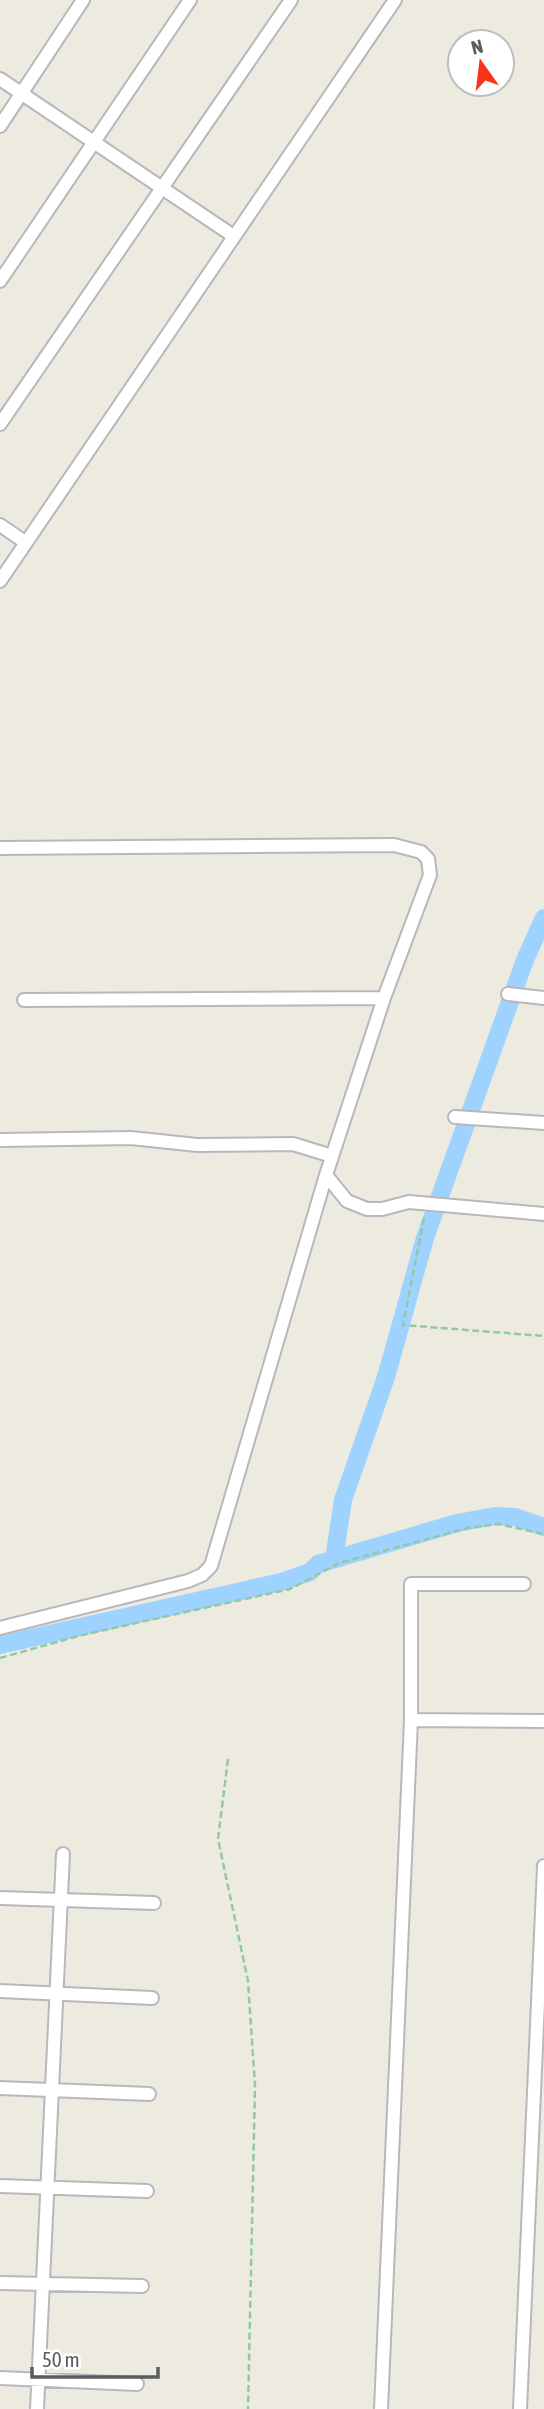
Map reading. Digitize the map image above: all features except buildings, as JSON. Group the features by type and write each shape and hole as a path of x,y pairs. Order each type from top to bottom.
{"street":[{"path":"0,126 83,0"},
{"path":"0,281 190,0"},
{"path":"0,424 292,0"},
{"path":"0,581 232,235 395,0"},
{"path":"0,79 165,187 232,235"},
{"path":"0,525 25,542"},
{"path":"0,848 394,845 412,848 428,859 430,875 384,998 332,1156 211,1566 202,1575 188,1581 0,1628"},
{"path":"508,994 544,998"},
{"path":"24,1000 384,998"},
{"path":"455,1117 544,1123"},
{"path":"0,1140 131,1138 197,1145 293,1144 332,1156"},
{"path":"326,1175 353,1205 375,1210 409,1202 544,1214"},
{"path":"381,2409 411,1720 411,1584 524,1584"},
{"path":"411,1720 544,1721"},
{"path":"37,2409 63,1854"},
{"path":"520,2409 544,1866"},
{"path":"0,1898 154,1903"},
{"path":"0,1991 152,1998"},
{"path":"0,2088 149,2094"},
{"path":"0,2186 147,2191"},
{"path":"0,2283 142,2286"},
{"path":"0,2378 137,2384"}],"path":[{"path":"427,1205 403,1325 544,1336"},
{"path":"0,1658 82,1634 290,1590 339,1563 458,1530 498,1524 544,1534"},
{"path":"228,1759 218,1839 248,1981 255,2086 248,2409"}],"waterway":[{"path":"334,1559 343,1500 386,1377 425,1238 525,960 544,918"},
{"path":"0,1645 281,1582 310,1572 318,1564 457,1523 495,1516 515,1517 544,1527"}]}
